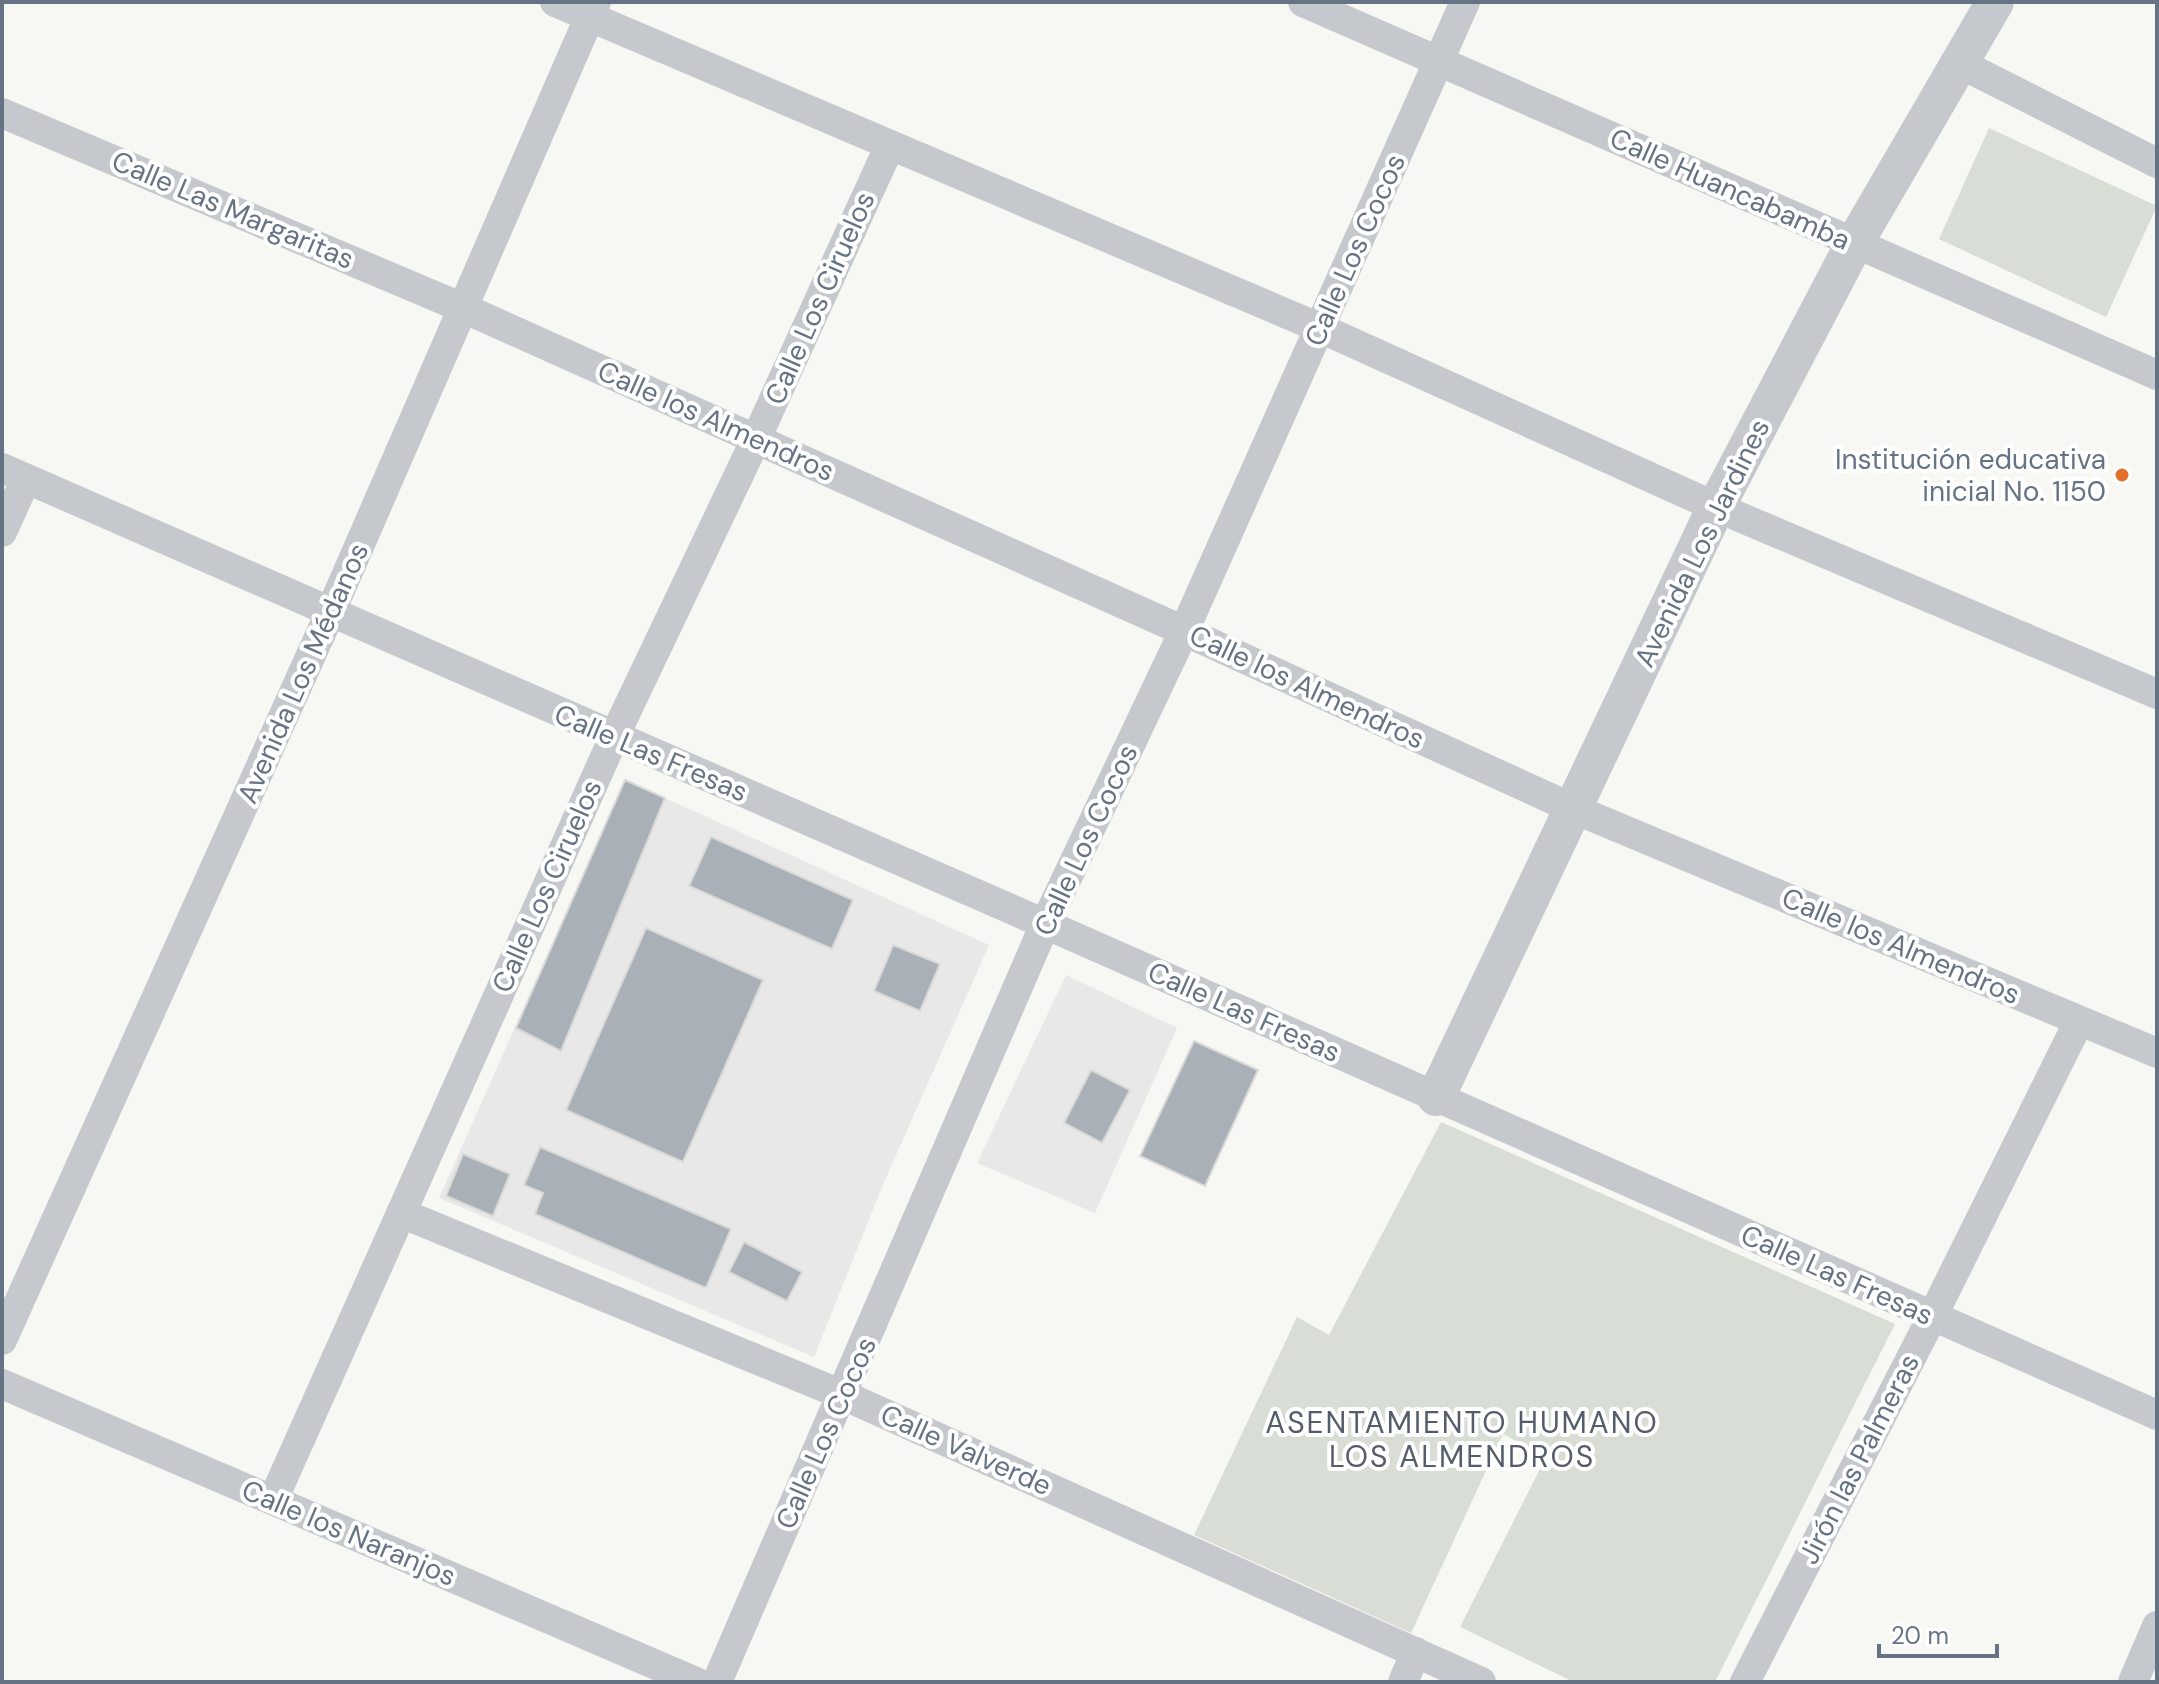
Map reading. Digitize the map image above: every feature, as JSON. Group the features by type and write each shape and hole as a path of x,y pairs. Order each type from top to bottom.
{"street":[{"path":"555,2 593,9 890,145 1320,328 1716,507 2157,694"},
{"name":"Calle Huancabamba","path":"1303,2 2157,375"},
{"name":"Calle Los Cocos","path":"717,1682 1045,924 1184,631 1465,2"},
{"name":"Avenida Los Jardines","path":"1436,1097 1716,507 1854,244 1995,2"},
{"name":"Avenida Los Médanos","path":"2,1340 330,613 593,9"},
{"path":"1959,63 2157,163"},
{"name":"Calle Las Margaritas","path":"2,113 463,308"},
{"name":"Calle Los Ciruelos","path":"273,1500 614,737 756,439 890,145"},
{"name":"Calle los Almendros","path":"463,308 1574,809 2157,1053"},
{"path":"2,532 14,474"},
{"name":"Calle Las Fresas","path":"14,474 1045,924 2157,1415"},
{"name":"Jirón las Palmeras","path":"1745,1682 2079,1021"},
{"name":"Calle Valverde","path":"401,1213 843,1395 1481,1682"},
{"name":"Calle los Naranjos","path":"2,1384 696,1682"},
{"path":"2133,1682 2157,1626"},
{"path":"1403,1682 1416,1652"}],"shaded area":[{"path":"1989,128 2157,206 2106,317 1939,239"},
{"path":"625,780 989,945 882,1187 814,1357 439,1198"},
{"path":"1066,975 1177,1028 1095,1213 977,1163"},
{"path":"1441,1122 1895,1324 1715,1682 1574,1682 1460,1627 1546,1457 1503,1434 1411,1633 1194,1535 1297,1317 1329,1335"}],"building":[{"path":"625,780 665,798 561,1051 516,1028"},
{"path":"711,837 853,900 832,949 689,886"},
{"path":"646,928 763,980 683,1162 566,1110"},
{"path":"893,945 940,964 920,1011 874,991"},
{"path":"1194,1041 1258,1070 1205,1186 1140,1156"},
{"path":"1091,1070 1130,1090 1102,1143 1064,1123"},
{"path":"540,1147 731,1229 706,1288 535,1214 543,1193 524,1185"},
{"path":"463,1154 510,1174 493,1216 446,1196"},
{"path":"744,1242 802,1272 787,1301 729,1272"}],"place":[{"name":"Institución educativa inicial No. 1150","path":"2122,475"}],"district":[{"name":"ASENTAMIENTO HUMANO LOS ALMENDROS","path":"1462,1439"}]}
